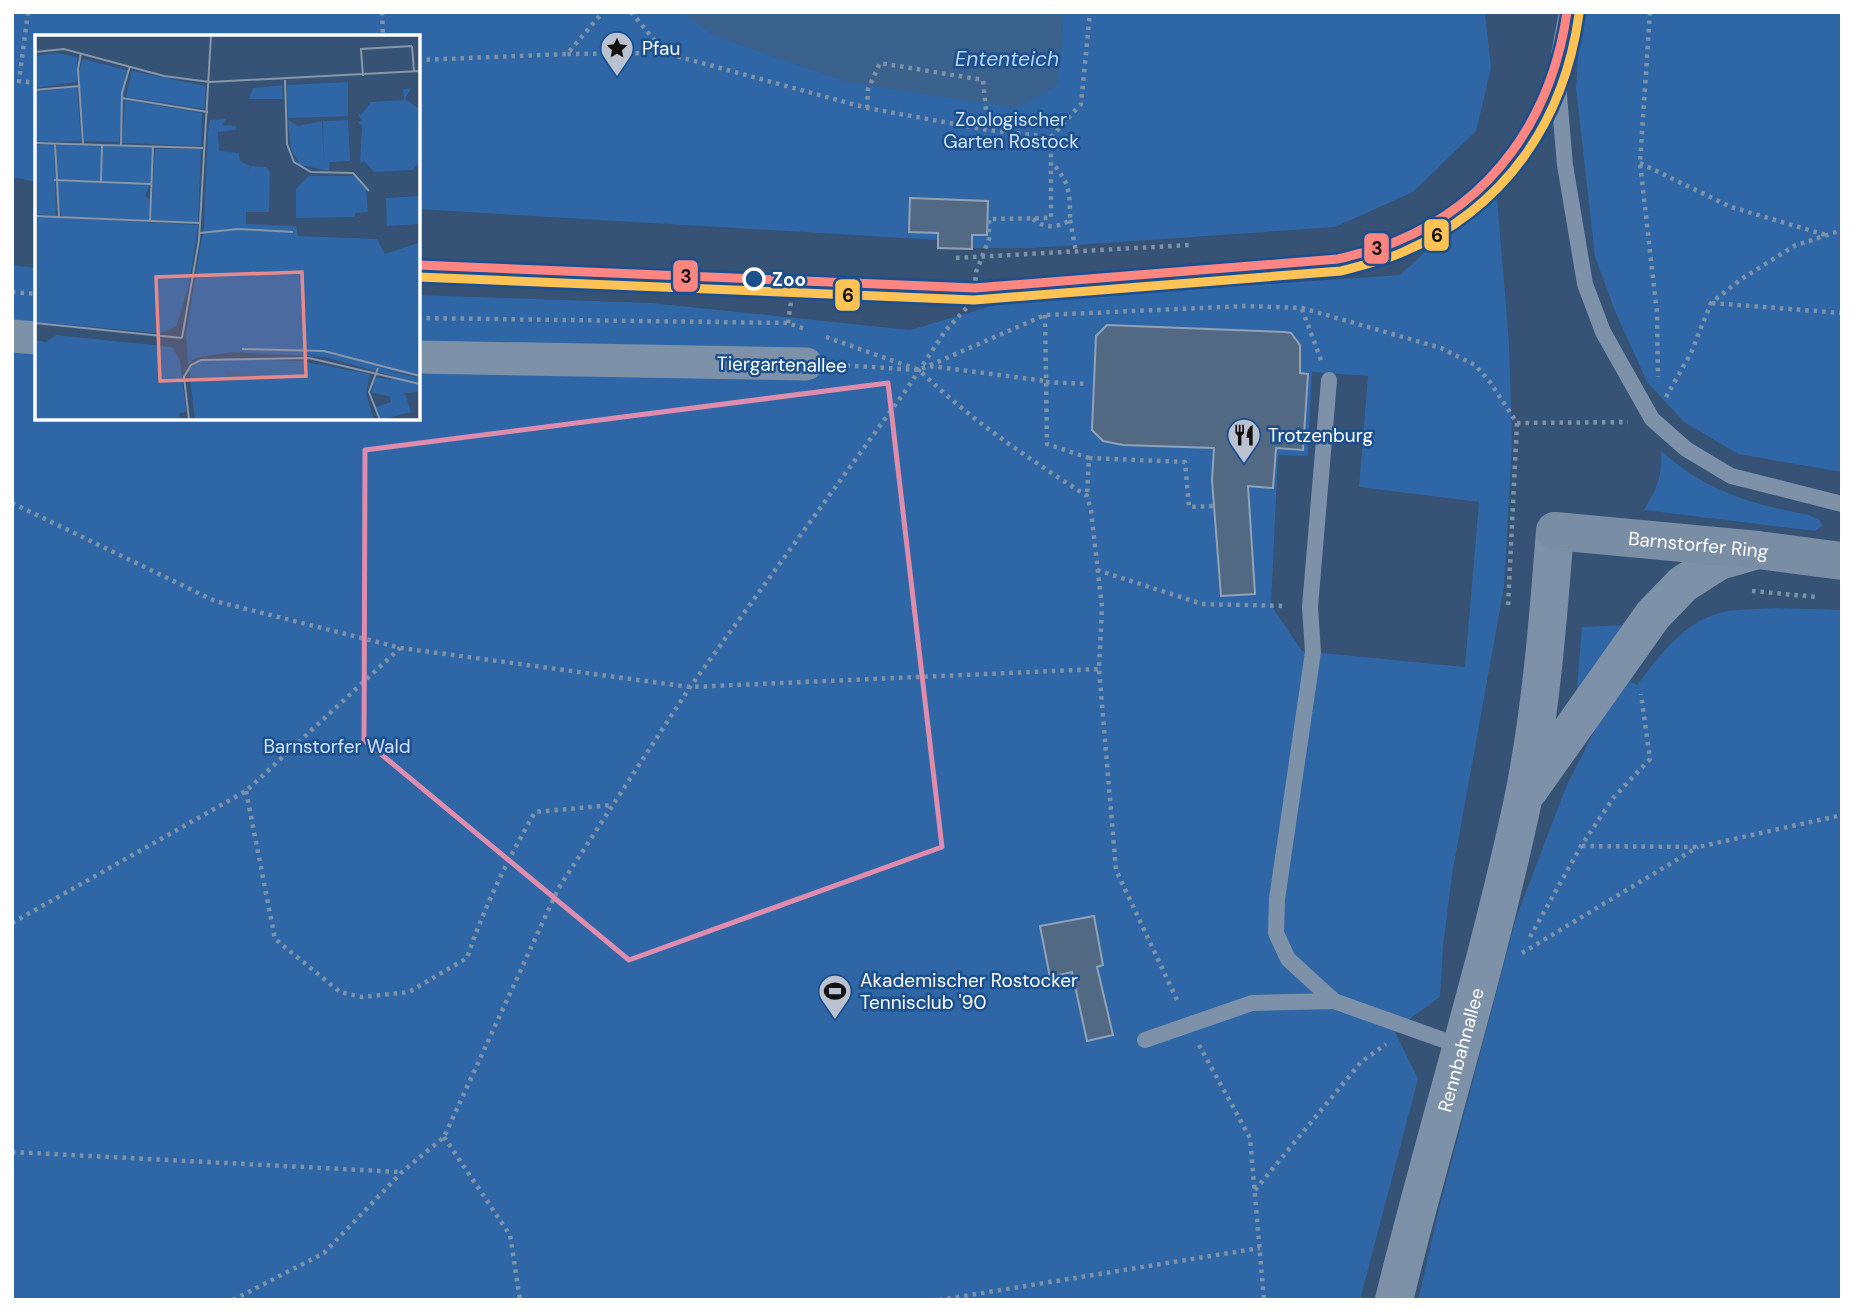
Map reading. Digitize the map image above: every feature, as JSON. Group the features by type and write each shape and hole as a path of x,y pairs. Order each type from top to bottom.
{"main road":[{"name":"Barnstorfer Ring","path":"1555,531 1758,550 1842,561"}],"street":[{"path":"12,336 35,338"},
{"name":"Tiergartenallee","path":"420,357 806,364"},
{"name":"Rennbahnallee","path":"1394,1300 1484,964 1523,799 1539,701 1555,531"},
{"name":"Rennbahnallee","path":"1523,799 1653,615 1683,584 1719,561 1758,550"}],"lane":[{"path":"1567,12 1559,55 1559,96 1565,166 1585,284 1603,332 1655,414 1686,449 1731,476 1842,504"},
{"path":"1329,380 1310,607 1313,652 1277,899 1276,933 1288,959 1334,1001"},
{"path":"1145,1040 1252,1003 1334,1001 1460,1046"}],"path":[{"path":"28,12 19,81 35,83"},
{"path":"382,12 383,35"},
{"path":"568,54 603,12"},
{"path":"631,12 665,53"},
{"path":"233,1300 324,1253 402,1172 444,1137 558,889 690,687 946,330 974,300 976,272 989,239 989,219 1052,218 1051,137 1081,104 1090,12"},
{"path":"1650,12 1640,163 1657,313 1655,414"},
{"path":"420,60 665,53 867,108 988,130 1051,137"},
{"path":"867,108 868,89 880,63 983,80 988,130"},
{"path":"1052,162 1065,176 1076,252"},
{"path":"1640,163 1731,207 1827,235"},
{"path":"1033,219 1042,226 1060,226 1070,220"},
{"path":"1517,423 1642,422 1655,414 1691,353 1711,303 1740,280 1794,246 1842,230"},
{"path":"956,258 1190,245"},
{"path":"12,292 35,294"},
{"path":"953,300 974,300"},
{"path":"788,323 791,302"},
{"path":"1711,303 1842,313"},
{"path":"919,370 1045,315 1246,306 1302,308 1441,348 1475,365 1490,382 1517,423 1508,606"},
{"path":"1302,308 1329,380"},
{"path":"1045,315 1047,444 1089,458 1185,462 1189,507 1214,506"},
{"name":"Tiergartenallee","path":"806,364 919,370"},
{"path":"929,366 1046,382 1088,384"},
{"path":"919,370 954,404 1009,446 1087,496"},
{"path":"1089,458 1087,496 1102,607 1099,669 1116,870 1188,1024 1250,1138 1264,1300"},
{"path":"12,503 215,601 401,648 690,687 1099,669"},
{"path":"1097,570 1202,604 1310,607"},
{"path":"1746,591 1828,598"},
{"path":"12,923 246,791 401,648"},
{"path":"1640,687 1650,759 1614,797 1581,846 1520,955 1699,847"},
{"path":"246,791 275,939 340,992 362,997 409,992 467,958 479,922 505,863 535,812 612,805"},
{"path":"1581,846 1699,847 1842,815"},
{"path":"1255,1190 1362,1062 1392,1040 1423,1033"},
{"path":"444,1137 510,1235 520,1300"},
{"path":"12,1152 402,1172"},
{"path":"939,1300 1260,1248"}],"highlighted area":[{"path":"888,383 942,847 629,960 364,740 365,450"}],"green space":[{"name":"Zoologischer Garten Rostock","path":"12,12 1485,12 1491,68 1476,131 1413,192 1335,227 1033,248 938,248 937,240 420,209 420,35 35,35 35,182 12,177"},
{"path":"1581,12 1842,12 1842,472 1738,454 1684,422 1647,382 1615,311 1595,257 1576,88"},
{"name":"Barnstorfer Wald","path":"1496,186 1509,343 1512,444 1504,587 1452,875 1440,997 1394,1030 1418,1079 1360,1300 12,1300 12,265 35,268 35,420 420,420 420,295 651,303 910,330 1005,302 1400,275","holes":["1312,372 1368,376 1359,487 1479,502 1465,667 1302,651 1271,605 1278,455 1308,456"]},
{"path":"1661,451 1713,487 1748,501 1809,515 1820,520 1822,526 1815,531 1644,510 1658,482"},
{"path":"1777,608 1842,610 1842,1300 1418,1300 1440,1205 1516,918 1566,787 1599,722 1624,678 1637,685 1676,639 1699,621 1728,611"},
{"path":"1632,625 1575,713 1582,627"}],"water":[{"name":"Ententeich","path":"681,12 1062,12 1063,32 1057,85 1016,108 847,82 715,36"}],"building":[{"path":"910,198 988,201 987,235 972,235 972,249 938,248 938,233 909,232"},
{"name":"Trotzenburg","path":"1107,325 1285,332 1291,333 1300,345 1300,373 1308,374 1303,450 1276,448 1273,488 1248,486 1255,594 1221,596 1212,480 1214,448 1123,445 1103,441 1092,430 1096,336"},
{"path":"1094,916 1103,965 1097,967 1113,1035 1087,1041 1072,972 1050,977 1040,926"}],"transit line":[{"name":"3","path":"420,265 975,288 1338,259 1388,245 1430,225 1462,204 1489,179 1532,120 1548,86 1567,12"},
{"name":"6","path":"420,277 974,300 1341,271 1395,255 1439,234 1500,186 1524,157 1544,125 1560,91 1579,14"}],"place":[{"name":"Pfau","path":"617,78"},
{"name":"Zoo","path":"754,279"},
{"name":"Trotzenburg","path":"1244,465"},
{"name":"Akademischer Rostocker Tennisclub '90","path":"835,1021"}]}
